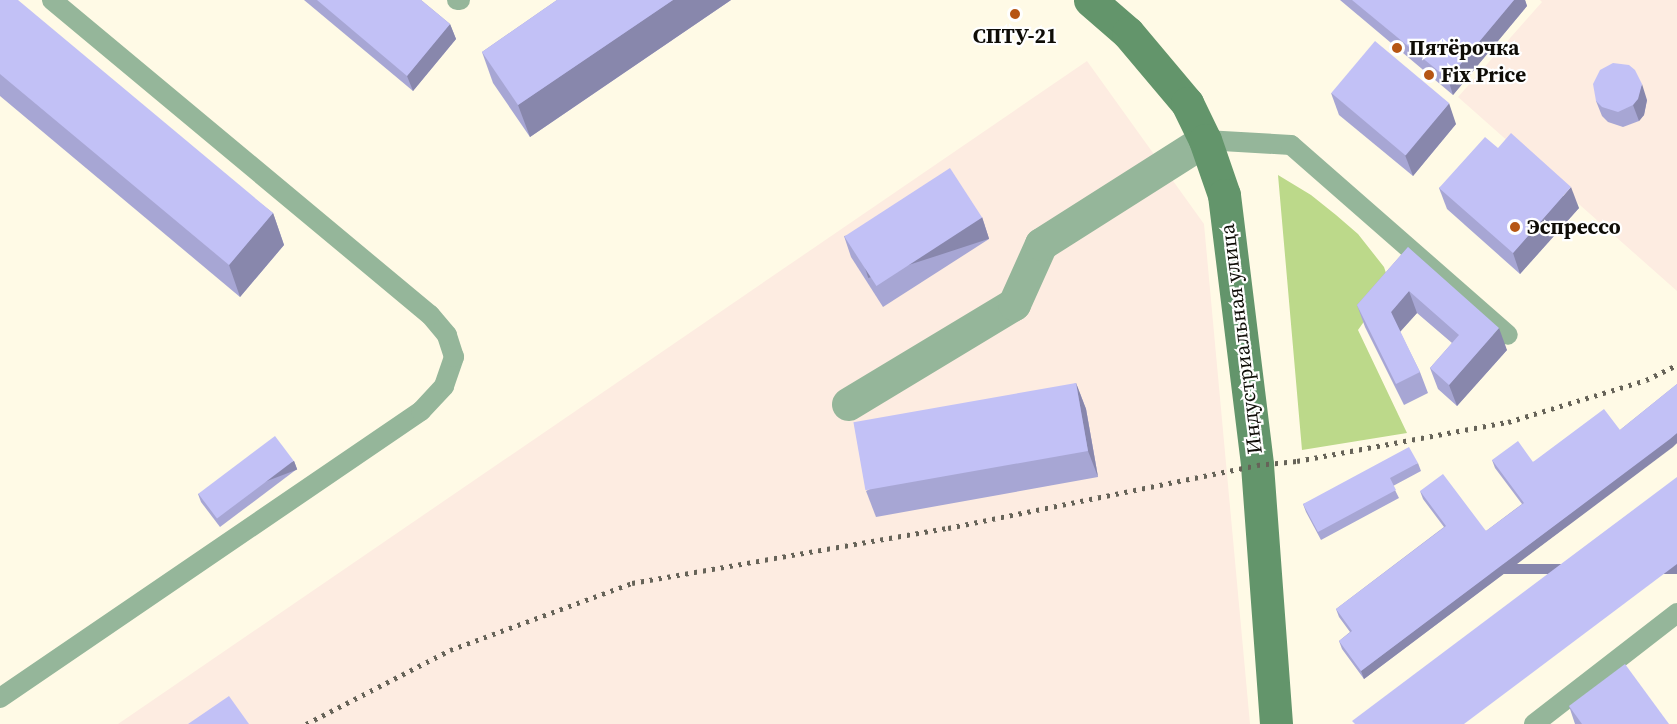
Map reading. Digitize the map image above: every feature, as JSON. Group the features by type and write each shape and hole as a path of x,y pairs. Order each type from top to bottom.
{"main road":[{"name":"Индустриальная улица","path":"1102,4 1157,65 1187,103 1205,140 1224,195 1257,465 1276,724"}],"street":[{"path":"848,404 1014,304 1041,244 1205,140"}],"lane":[{"path":"0,698 421,411 444,386 454,357 447,335 430,315 52,0"},
{"path":"1205,140 1291,145 1508,335"},
{"path":"1534,724 1677,613"}],"shaded area":[{"path":"1540,0 1677,0 1677,291 1458,97 1542,2"},
{"path":"1087,61 1204,224 1250,724 118,724"}],"green space":[{"path":"1278,175 1311,195 1358,234 1384,267 1390,285 1358,330 1407,433 1302,450"}],"building":[{"path":"0,0 18,0 273,213 229,265 0,74"},
{"path":"317,0 421,0 450,24 407,76"},
{"path":"557,0 673,0 518,105 482,52"},
{"path":"1352,0 1514,0 1448,79"},
{"path":"1375,41 1449,103 1406,155 1331,93"},
{"path":"1613,63 1629,65 1635,70 1642,84 1638,99 1633,105 1618,112 1602,107 1596,101 1593,84 1600,70"},
{"path":"1511,133 1571,187 1513,253 1439,188 1485,137 1498,148"},
{"path":"950,168 982,217 876,286 844,237"},
{"path":"1408,247 1499,328 1449,385 1430,368 1459,335 1409,291 1391,312 1420,372 1396,384 1357,305"},
{"path":"1076,383 1088,451 865,490 853,422"},
{"path":"1677,384 1677,433 1361,671 1339,641 1352,631 1336,609 1446,526 1420,491 1443,474 1486,531 1524,503 1492,460 1518,441 1533,462 1604,409 1620,430"},
{"path":"275,436 294,461 217,519 198,494"},
{"path":"1409,447 1418,463 1390,478 1396,490 1318,532 1303,504"},
{"path":"1677,477 1677,564 1464,724 1355,724 1352,721"},
{"path":"1625,664 1669,724 1582,724 1569,706"},
{"path":"229,696 249,724 188,724"}],"railway":[{"path":"306,724 450,650 632,583 948,528 1257,465 1297,461 1508,422 1646,380 1677,365"}],"place":[{"name":"СПТУ-21","path":"1015,14"},
{"name":"Пятёрочка","path":"1397,48"},
{"name":"Fix Price","path":"1429,75"},
{"name":"Эспрессо","path":"1515,227"}]}
